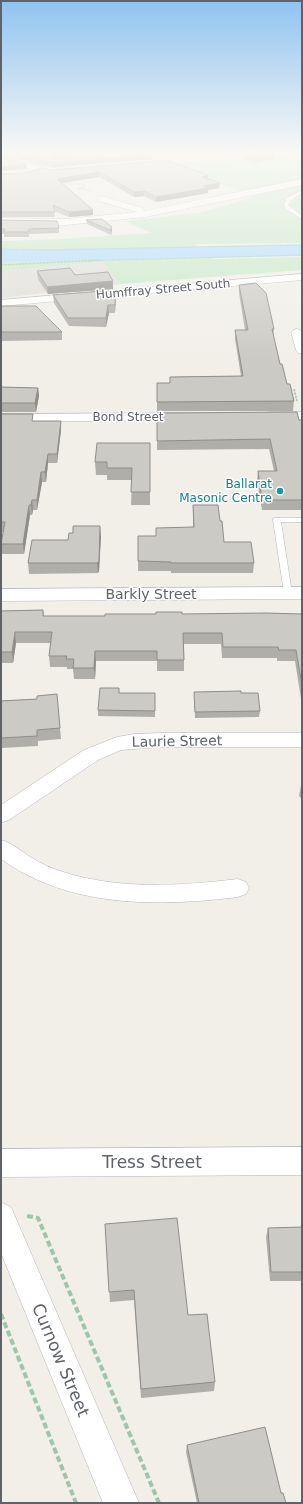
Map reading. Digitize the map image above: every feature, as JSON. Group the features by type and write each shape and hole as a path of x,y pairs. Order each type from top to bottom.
{"main road":[{"name":"Barkly Street","path":"1,595 295,593"}],"street":[{"path":"1,221 61,222 79,220"},
{"name":"Humffray Street South","path":"1,303 302,277"},
{"path":"297,332 302,350"},
{"path":"254,416 302,416"},
{"name":"Bond Street","path":"1,418 199,417"},
{"name":"Laurie Street","path":"1,815 91,755 117,744 134,741 160,740 302,740"},
{"path":"1,848 19,861 49,876 90,888 115,892 148,893 206,892 238,888"},
{"name":"Tress Street","path":"1,1163 302,1161"},
{"name":"Curnow Street","path":"11,1216 121,1503"}],"lane":[{"path":"295,593 277,520 302,520"}],"path":[{"path":"1,249 52,250 302,245"},
{"path":"1,265 110,259 302,255"},
{"path":"11,1216 38,1218 159,1503"},
{"path":"1,1314 76,1503"}],"shaded area":[{"path":"103,262 121,284 1,298 1,271"}],"green space":[{"path":"302,220 302,243 195,244 213,259 302,257 302,270 121,284 103,262 1,271 1,241 62,239 151,233 125,221"}],"building":[{"path":"1,220 57,221 59,228 29,229 28,232 4,232 5,229 1,229"},
{"path":"86,220 103,220 112,227 110,230"},
{"path":"70,268 75,275 108,272 113,281 47,287 37,271"},
{"path":"256,283 266,293 280,364 282,364 287,384 290,384 294,401 157,402 157,383 170,383 170,377 243,376 235,330 248,330 239,285"},
{"path":"116,290 115,305 108,305 106,318 68,318 53,295"},
{"path":"1,306 36,306 62,332 1,332"},
{"path":"1,387 38,388 35,403 1,403"},
{"path":"297,412 299,420 302,420 302,500 262,500 258,471 277,471 270,439 157,441 157,413"},
{"path":"1,414 33,414 32,421 61,421 57,454 48,454 45,472 41,472 37,500 32,500 31,505 29,505 23,544 1,544 5,522 1,522"},
{"path":"97,443 150,443 150,492 131,492 132,468 107,468 107,462 95,462"},
{"path":"193,505 218,505 220,521 222,521 224,542 251,542 254,563 171,563 138,561 138,536 156,536 156,528 194,527"},
{"path":"73,526 100,526 99,561 97,563 28,563 32,540 68,540 69,533 73,533"},
{"path":"43,610 43,616 105,616 105,614 156,614 156,612 182,612 182,614 302,614 302,685 296,650 279,650 278,647 223,647 222,633 183,633 184,660 157,660 157,651 95,651 94,668 73,668 74,659 66,659 67,656 49,656 52,632 15,632 12,652 1,652 1,611"},
{"path":"100,688 119,688 119,693 155,693 155,711 98,710"},
{"path":"241,691 241,693 258,693 260,711 195,712 194,692"},
{"path":"57,694 60,728 37,730 37,736 1,738 1,701 37,699 37,696"},
{"path":"177,1218 188,1315 207,1314 215,1382 141,1389 134,1290 109,1292 105,1224"},
{"path":"302,1227 302,1272 271,1272 268,1228"},
{"path":"265,1427 281,1493 283,1493 286,1503 199,1503 187,1445"}],"waterway":[{"path":"1,256 302,250"}],"place":[{"name":"Ballarat Masonic Centre","path":"280,491"}]}
